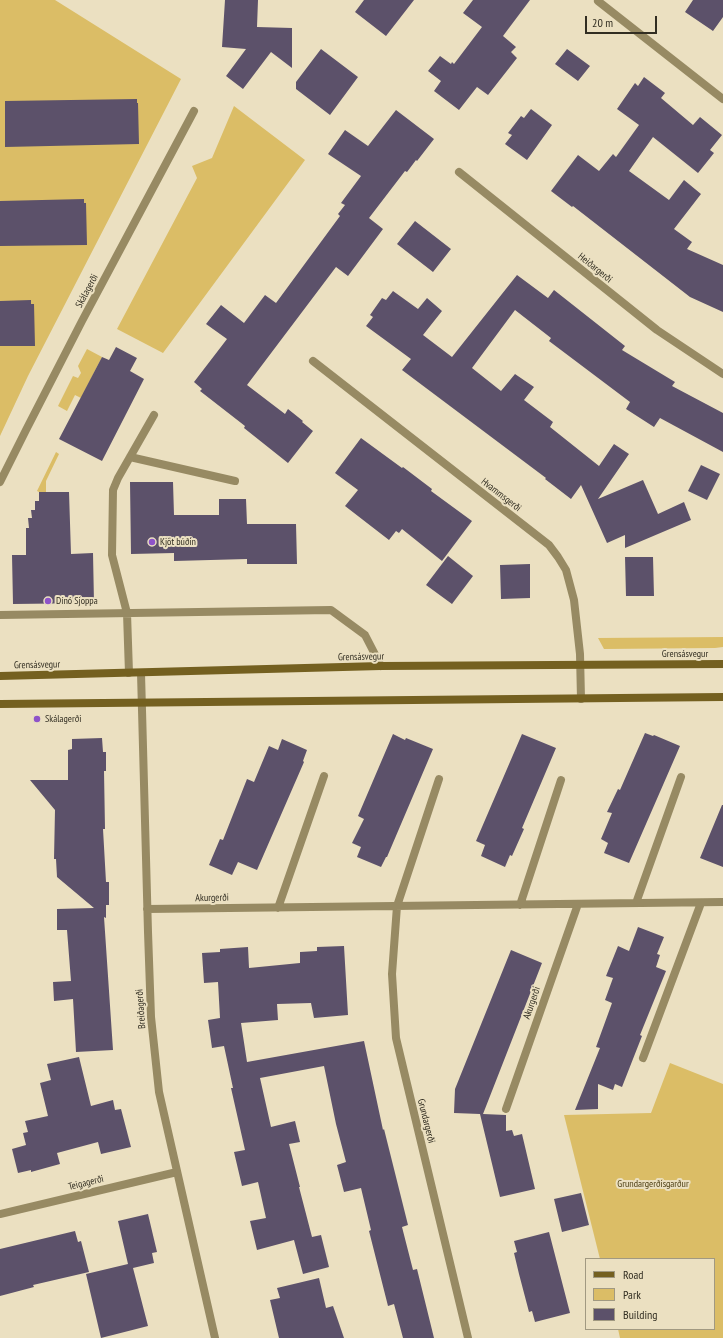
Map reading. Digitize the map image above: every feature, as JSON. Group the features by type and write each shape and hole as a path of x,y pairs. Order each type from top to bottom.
{"main road":[{"name":"Grensásvegur","path":"0,676 381,666 723,664"},
{"path":"0,704 723,697"}],"street":[{"path":"598,0 723,98"},
{"name":"Skálagerði","path":"0,482 53,377 194,111"},
{"name":"Heiðargerði","path":"460,172 657,330 723,374"},
{"name":"Hvammsgerði","path":"313,361 549,545 566,570 571,586 578,628 581,665 581,699"},
{"path":"129,673 127,613 112,554 113,490 118,478 154,415"},
{"path":"130,457 234,481"},
{"path":"0,615 332,610 365,635 381,666"},
{"name":"Breiðagerði","path":"141,673 151,1017 159,1092 215,1338"},
{"path":"278,908 324,776"},
{"path":"636,903 681,777"},
{"path":"397,906 439,780"},
{"path":"520,905 560,780"},
{"path":"643,1058 701,902"},
{"name":"Akurgerði","path":"147,909 723,902"},
{"name":"Akurgerði","path":"506,1109 578,904"},
{"name":"Grundargerði","path":"397,906 392,974 396,1038 468,1338"},
{"name":"Teigagerði","path":"0,1214 178,1172"}],"green space":[{"path":"0,0 55,0 181,79 28,376 0,436"},
{"path":"234,106 305,160 163,353 117,329 197,178 192,166 212,158"},
{"path":"87,349 102,357 81,398 75,395 67,411 58,406 73,376 78,378 81,373 78,366"},
{"path":"56,452 59,454 46,481 46,492 39,492 37,491"},
{"path":"723,637 723,647 715,648 604,649 598,638"},
{"name":"Grundargerðisgarður","path":"670,1063 723,1084 723,1338 620,1338 618,1330 715,1330 715,1258 600,1258 564,1115 651,1113"}],"building":[{"path":"225,0 258,0 257,27 292,28 292,68 271,52 243,89 226,76 246,49 222,47"},
{"path":"364,0 414,0 386,36 355,12"},
{"path":"473,0 530,0 503,36 516,47 511,52 517,58 488,95 477,87 459,110 434,91 441,81 428,71 440,56 451,64 452,62 454,64 482,27 463,13"},
{"path":"693,0 723,0 723,17 713,31 685,12"},
{"path":"321,49 358,77 330,115 296,89 296,82"},
{"path":"567,49 590,66 578,81 555,64"},
{"path":"644,77 665,93 661,98 693,125 700,117 722,135 710,150 714,153 698,173 653,137 629,171 669,200 684,180 701,194 674,229 692,242 687,249 723,265 723,312 690,297 573,206 572,207 551,191 578,155 599,171 613,154 616,157 639,125 617,109 635,83 638,86"},
{"path":"137,99 139,144 5,147 5,101"},
{"path":"531,109 552,125 527,160 505,144 512,135 508,133 521,116 524,118"},
{"path":"396,110 434,139 417,161 416,160 407,172 405,171 369,218 383,229 348,276 336,267 247,385 285,414 288,409 313,431 288,463 244,428 245,426 200,391 202,389 194,382 227,339 206,324 221,305 244,323 265,295 276,303 340,216 338,214 345,205 341,203 361,176 328,154 345,130 368,146"},
{"path":"84,199 84,203 86,203 87,245 0,246 0,201"},
{"path":"415,221 451,249 433,272 397,244"},
{"path":"517,275 548,298 554,290 625,346 622,350 675,382 672,386 723,413 723,452 660,418 654,427 626,409 630,402 549,341 551,338 515,310 472,368 501,391 515,374 534,387 524,400 553,422 550,427 599,466 614,444 629,454 598,499 643,480 658,514 684,502 691,520 625,548 625,535 607,543 581,485 571,499 545,479 546,478 402,370 411,359 366,326 373,317 370,315 382,298 386,300 393,291 418,309 427,298 442,311 423,335 452,357"},
{"path":"31,300 31,304 34,304 35,346 0,346 0,301"},
{"path":"116,347 137,358 130,371 144,379 102,461 59,439 102,357 109,360"},
{"path":"361,438 402,468 403,467 432,489 431,491 472,521 442,561 402,529 399,533 396,531 389,540 345,506 358,490 335,473"},
{"path":"701,465 720,474 707,500 688,491"},
{"path":"130,482 173,482 174,515 219,515 219,499 246,499 247,524 296,524 297,564 247,564 247,559 174,561 174,553 131,554"},
{"path":"39,492 69,492 71,554 93,553 94,603 13,604 12,555 26,555 26,528 29,528 28,518 32,518 31,510 35,510 35,501 39,501"},
{"path":"448,556 473,576 452,604 426,585"},
{"path":"625,557 653,557 654,596 626,596"},
{"path":"530,564 530,598 501,599 500,565"},
{"path":"645,733 654,735 680,746 629,863 604,853 608,843 601,839 612,813 607,812 618,789 620,790"},
{"path":"393,734 405,740 406,738 433,749 387,857 381,867 357,857 361,847 352,843 364,819 358,816"},
{"path":"522,734 556,748 522,828 524,829 512,856 510,855 505,867 481,856 485,845 476,841"},
{"path":"102,738 103,752 106,752 106,771 104,771 105,829 103,829 106,882 109,882 109,905 106,905 106,918 104,917 113,1050 76,1052 73,999 54,1001 53,982 71,981 67,930 57,930 57,909 94,908 57,877 56,859 54,859 55,810 30,780 68,780 68,750 72,749 72,739"},
{"path":"282,739 307,750 303,761 304,762 257,870 238,862 232,875 209,865 220,839 223,840 247,779 254,782 269,746 278,750"},
{"path":"723,805 723,867 700,858"},
{"path":"638,927 664,937 657,954 660,955 656,967 666,971 640,1035 642,1036 622,1087 615,1084 613,1090 598,1084 598,1109 575,1110 600,1048 596,1047 612,1003 605,1000 613,978 606,976 618,946 629,951"},
{"path":"344,946 348,1015 314,1018 311,1003 277,1004 278,1020 241,1023 247,1062 364,1041 383,1130 384,1129 408,1225 402,1227 413,1270 417,1269 434,1338 403,1338 394,1304 388,1306 369,1231 371,1230 361,1188 344,1192 337,1165 346,1162 336,1124 324,1066 260,1078 271,1127 295,1121 300,1142 289,1144 299,1187 312,1237 321,1235 329,1267 303,1274 294,1240 257,1250 250,1221 266,1218 258,1182 242,1186 234,1152 245,1150 231,1088 233,1088 224,1046 212,1048 208,1020 220,1018 218,982 204,983 202,953 220,952 220,949 248,947 249,968 300,963 300,952 317,951 317,947"},
{"path":"511,950 542,963 483,1114 506,1115 506,1131 512,1130 514,1136 522,1134 535,1189 500,1197 480,1114 454,1113 455,1089"},
{"path":"79,1057 91,1106 113,1100 115,1110 121,1109 131,1147 101,1154 98,1142 57,1153 60,1164 31,1172 31,1170 18,1173 12,1149 26,1145 23,1133 28,1132 25,1121 48,1116 40,1083 51,1080 47,1064"},
{"path":"581,1193 589,1225 562,1232 554,1199"},
{"path":"148,1214 157,1252 152,1253 154,1263 133,1268 148,1326 101,1338 86,1274 128,1264 118,1221"},
{"path":"75,1231 78,1242 81,1241 89,1272 33,1285 34,1287 0,1296 0,1249"},
{"path":"549,1232 570,1313 535,1322 532,1311 529,1312 519,1274 514,1253 517,1252 514,1241"},
{"path":"319,1278 326,1308 333,1306 344,1338 279,1338 270,1300 280,1298 277,1288"}],"place":[{"name":"Kjöt búðin","path":"152,542"},
{"name":"Dínó Sjoppa","path":"48,601"},
{"name":"Skálagerði","path":"37,719"}]}
